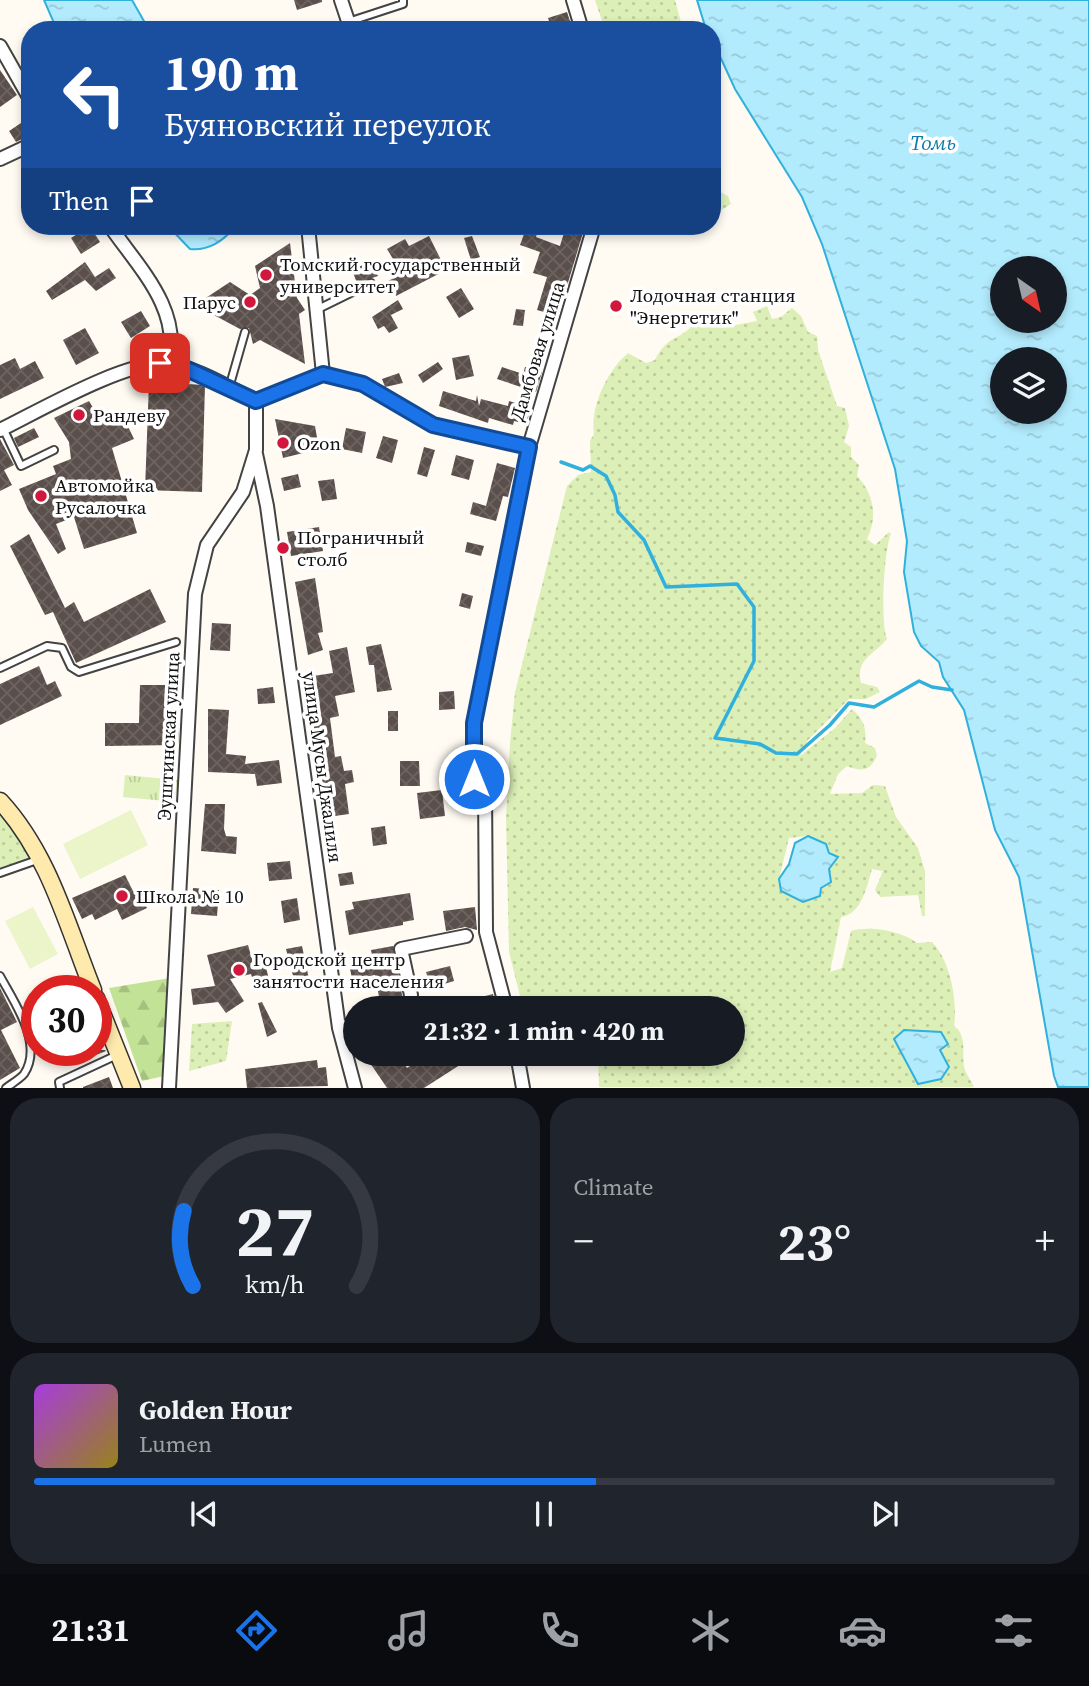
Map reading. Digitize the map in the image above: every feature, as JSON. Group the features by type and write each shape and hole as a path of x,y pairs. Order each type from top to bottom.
{"main road":[{"path":"0,801 26,832 42,859 87,975"},
{"path":"112,1037 132,1087"}],"street":[{"path":"341,0 348,21"},
{"path":"573,0 579,21"},
{"path":"0,46 21,83"},
{"path":"0,159 21,149"},
{"path":"116,235 164,304 172,336 168,364"},
{"path":"309,235 323,374"},
{"name":"Дамбовая улица","path":"474,779 474,723 529,447 591,235"},
{"path":"1,429 128,370 148,364 168,364 256,401 323,374 363,384 433,425 529,447"},
{"name":"Эуштинская улица","path":"169,1087 195,594 206,545 243,492 256,450 256,401"},
{"name":"улица Мусы Джалиля","path":"256,450 267,506 340,1028 355,1087"},
{"path":"485,787 486,932 503,996"},
{"path":"411,996 401,949 466,936"},
{"path":"519,1066 523,1087"}],"lane":[{"path":"362,21 402,4 403,0"},
{"path":"316,310 371,283"},
{"path":"229,388 245,332"},
{"path":"1,429 21,466 54,450"},
{"path":"0,668 47,646 62,648 71,667 79,672 176,642"},
{"path":"0,873 42,859"},
{"path":"0,976 24,1021 31,1053 24,1074 6,1087"},
{"path":"60,1087 58,1082 119,1054"}],"green space":[{"path":"595,0 675,0 681,21 602,21"},
{"path":"721,192 728,196 731,204 721,210"},
{"path":"767,306 772,319 781,317 792,308 801,316 808,332 817,336 818,350 837,406 845,408 849,426 844,442 851,447 851,457 859,465 857,476 871,498 873,514 867,539 875,545 889,532 891,534 886,554 884,586 887,639 863,663 860,675 861,683 877,687 880,692 866,699 849,699 808,740 800,756 835,728 852,709 859,716 865,728 865,743 875,748 877,756 865,769 847,766 838,774 830,794 862,793 873,785 885,786 896,817 918,848 925,871 925,916 922,916 918,895 880,897 875,890 883,871 872,869 859,905 848,915 841,917 830,972 842,968 851,931 886,930 917,943 932,942 948,970 954,993 954,1026 961,1034 965,1069 974,1087 599,1087 598,1066 745,1066 745,996 520,996 509,952 506,818 510,743 515,692 567,486 578,475 591,472 590,441 594,434 597,401 613,369 628,353 646,363 655,360 665,345 686,332 697,320 730,326 757,321 753,312","holes":["808,836 837,857 829,869 831,882 803,902 781,891 779,879 789,838","941,1032 948,1044 940,1050 948,1067 941,1078 918,1084"]},
{"path":"125,775 178,780 175,802 123,797"},
{"path":"0,810 34,857 0,869"},
{"path":"131,810 148,845 80,879 63,844"},
{"path":"33,907 58,954 30,969 5,921"},
{"path":"170,978 164,1076 142,1081 112,996 112,988"},
{"path":"232,1021 226,1061 189,1071 192,1024"}],"water":[{"path":"44,0 132,0 144,21 53,21"},
{"name":"Томь","path":"697,0 1089,0 1089,1087 1058,1087 1054,1076 1019,877 995,830 964,710 943,677 939,662 921,646 914,632 904,572 907,541 895,469 822,244 802,197 735,89 721,59 721,21 703,21"},
{"path":"177,235 227,235 215,244 190,249"},
{"path":"808,836 826,844 829,853 838,857 829,869 831,882 821,888 820,896 803,902 781,891 779,879 789,864 795,843"},
{"path":"904,1030 941,1032 948,1044 940,1050 949,1067 941,1079 918,1084 894,1039"}],"building":[{"path":"294,0 322,0 322,2 297,10"},
{"path":"567,12 570,21 549,21 548,18"},
{"path":"0,70 17,95 0,107"},
{"path":"21,123 21,140 16,142 9,131"},
{"path":"76,235 96,235 100,242 81,254 71,238"},
{"path":"524,235 537,235 560,246 563,235 582,235 558,316 537,310 547,277 533,273 540,252 520,245"},
{"path":"429,236 446,270 396,296 388,281 402,274 387,249 405,239 409,246"},
{"path":"472,236 480,257 471,260 464,238"},
{"name":"Парус","path":"290,243 297,298 305,310 299,314 305,364 260,340 253,344 249,328 240,329 195,305 230,282 250,295 260,288 255,266"},
{"path":"371,261 378,276 357,283 352,270"},
{"path":"85,262 95,277 109,268 116,278 96,291 85,280 52,300 46,291"},
{"path":"461,288 474,309 459,318 446,297"},
{"path":"398,300 403,309 391,315 388,310 398,328 389,333 384,326 378,329 372,317"},
{"path":"516,309 525,310 523,326 513,325"},
{"path":"141,311 150,326 131,338 121,322"},
{"path":"85,328 99,353 76,365 63,340"},
{"path":"469,355 474,376 456,380 452,358"},
{"path":"15,358 20,369 35,361 44,378 0,399 0,365"},
{"path":"438,362 443,369 423,383 418,375"},
{"path":"502,367 523,374 525,367 542,372 536,392 497,379"},
{"path":"399,373 403,383 385,387 382,379"},
{"path":"149,382 205,385 202,492 145,490"},
{"path":"443,391 476,401 477,395 479,406 481,399 508,406 509,401 531,408 526,424 514,421 513,425 489,418 488,423 439,406"},
{"path":"89,401 101,421 121,412 134,439 112,448 137,533 84,549 74,517 56,524 66,549 58,554 28,510 19,489 56,474 53,466 71,459 69,442 54,418"},
{"path":"275,419 315,426 319,449 283,458"},
{"path":"34,428 39,437 18,447 14,438"},
{"path":"346,428 366,432 362,453 342,449"},
{"path":"383,436 398,440 392,463 376,458"},
{"path":"0,439 14,465 4,470 12,485 0,491"},
{"path":"424,447 435,450 427,477 417,474"},
{"path":"456,455 474,460 469,480 451,475"},
{"path":"497,463 515,468 508,497 503,496 496,521 470,514 473,502 486,506"},
{"path":"298,474 301,487 284,491 281,478"},
{"path":"334,479 337,499 322,501 318,481"},
{"path":"319,527 323,551 291,556 287,532"},
{"path":"29,534 65,608 74,602 84,622 150,589 166,622 76,663 53,612 45,615 10,546"},
{"path":"467,542 484,546 481,556 465,552"},
{"path":"315,578 323,632 318,633 323,650 308,655 295,582"},
{"path":"462,593 473,596 470,609 459,606"},
{"path":"212,623 231,624 230,651 210,650"},
{"path":"381,644 392,690 377,692 374,665 369,665 366,647"},
{"path":"347,647 355,692 335,696 339,716 330,718 335,757 341,756 344,771 352,770 354,782 345,784 349,814 328,817 306,677 333,673 329,651"},
{"path":"39,666 47,685 55,681 62,696 0,725 0,684"},
{"path":"140,685 169,685 168,722 179,722 178,745 105,746 105,723 139,723"},
{"path":"273,687 275,703 258,704 257,689"},
{"path":"454,691 455,709 439,710 439,692"},
{"path":"208,709 229,710 226,754 246,756 245,764 279,760 282,783 257,786 255,774 208,772"},
{"path":"388,711 398,711 398,731 388,731"},
{"path":"400,761 419,761 420,786 400,786"},
{"path":"442,790 445,816 420,819 417,793"},
{"path":"205,804 225,804 224,829 226,836 237,837 236,854 201,851"},
{"path":"385,826 387,844 373,846 371,828"},
{"path":"290,861 292,879 269,881 267,863"},
{"path":"352,872 354,884 340,886 338,874"},
{"path":"125,875 133,891 138,889 147,908 122,920 117,909 95,920 92,914 82,919 72,898"},
{"path":"193,888 219,890 217,916 191,914"},
{"path":"410,893 414,920 403,922 403,925 349,935 345,911 354,909 352,902"},
{"path":"297,898 300,920 284,923 281,901"},
{"path":"475,907 477,930 465,927 446,931 443,911"},
{"name":"Городской центр занятости населения","path":"248,945 254,966 265,963 270,984 255,988 251,974 230,979 244,1001 226,1013 218,1002 193,1005 191,989 215,986 207,955"},
{"path":"302,946 310,984 296,987 286,949"},
{"path":"393,946 402,996 379,996 375,975 352,979 349,963 373,960 371,950"},
{"path":"450,966 454,981 431,988 426,972"},
{"path":"0,988 17,1022 1,1030 20,1068 0,1080"},
{"path":"262,1002 277,1032 267,1037 258,1003"},
{"path":"317,1060 318,1068 326,1067 328,1086 247,1088 245,1069"},
{"path":"372,1066 458,1066 424,1088 387,1088"},
{"path":"109,1077 113,1088 83,1088 83,1087"}],"waterway":[{"path":"561,462 583,470 590,466 606,476 615,495 618,512 644,540 666,587 737,584 754,607 754,661 715,738 760,744 776,753 797,754 830,725 849,703 874,707 919,681 932,687 952,690"}],"place":[{"name":"Томский государственный университет","path":"266,275"},
{"name":"Парус","path":"250,302"},
{"name":"Лодочная станция \"Энергетик\"","path":"616,306"},
{"name":"Рандеву","path":"79,415"},
{"name":"Ozon","path":"283,443"},
{"name":"Автомойка Русалочка","path":"41,496"},
{"name":"Пограничный столб","path":"283,548"},
{"name":"Школа № 10","path":"122,896"},
{"name":"Городской центр занятости населения","path":"239,970"}],"route":[{"path":"160,363 187,369 256,401 323,374 363,384 433,425 529,447 474,723 474,779"}]}
